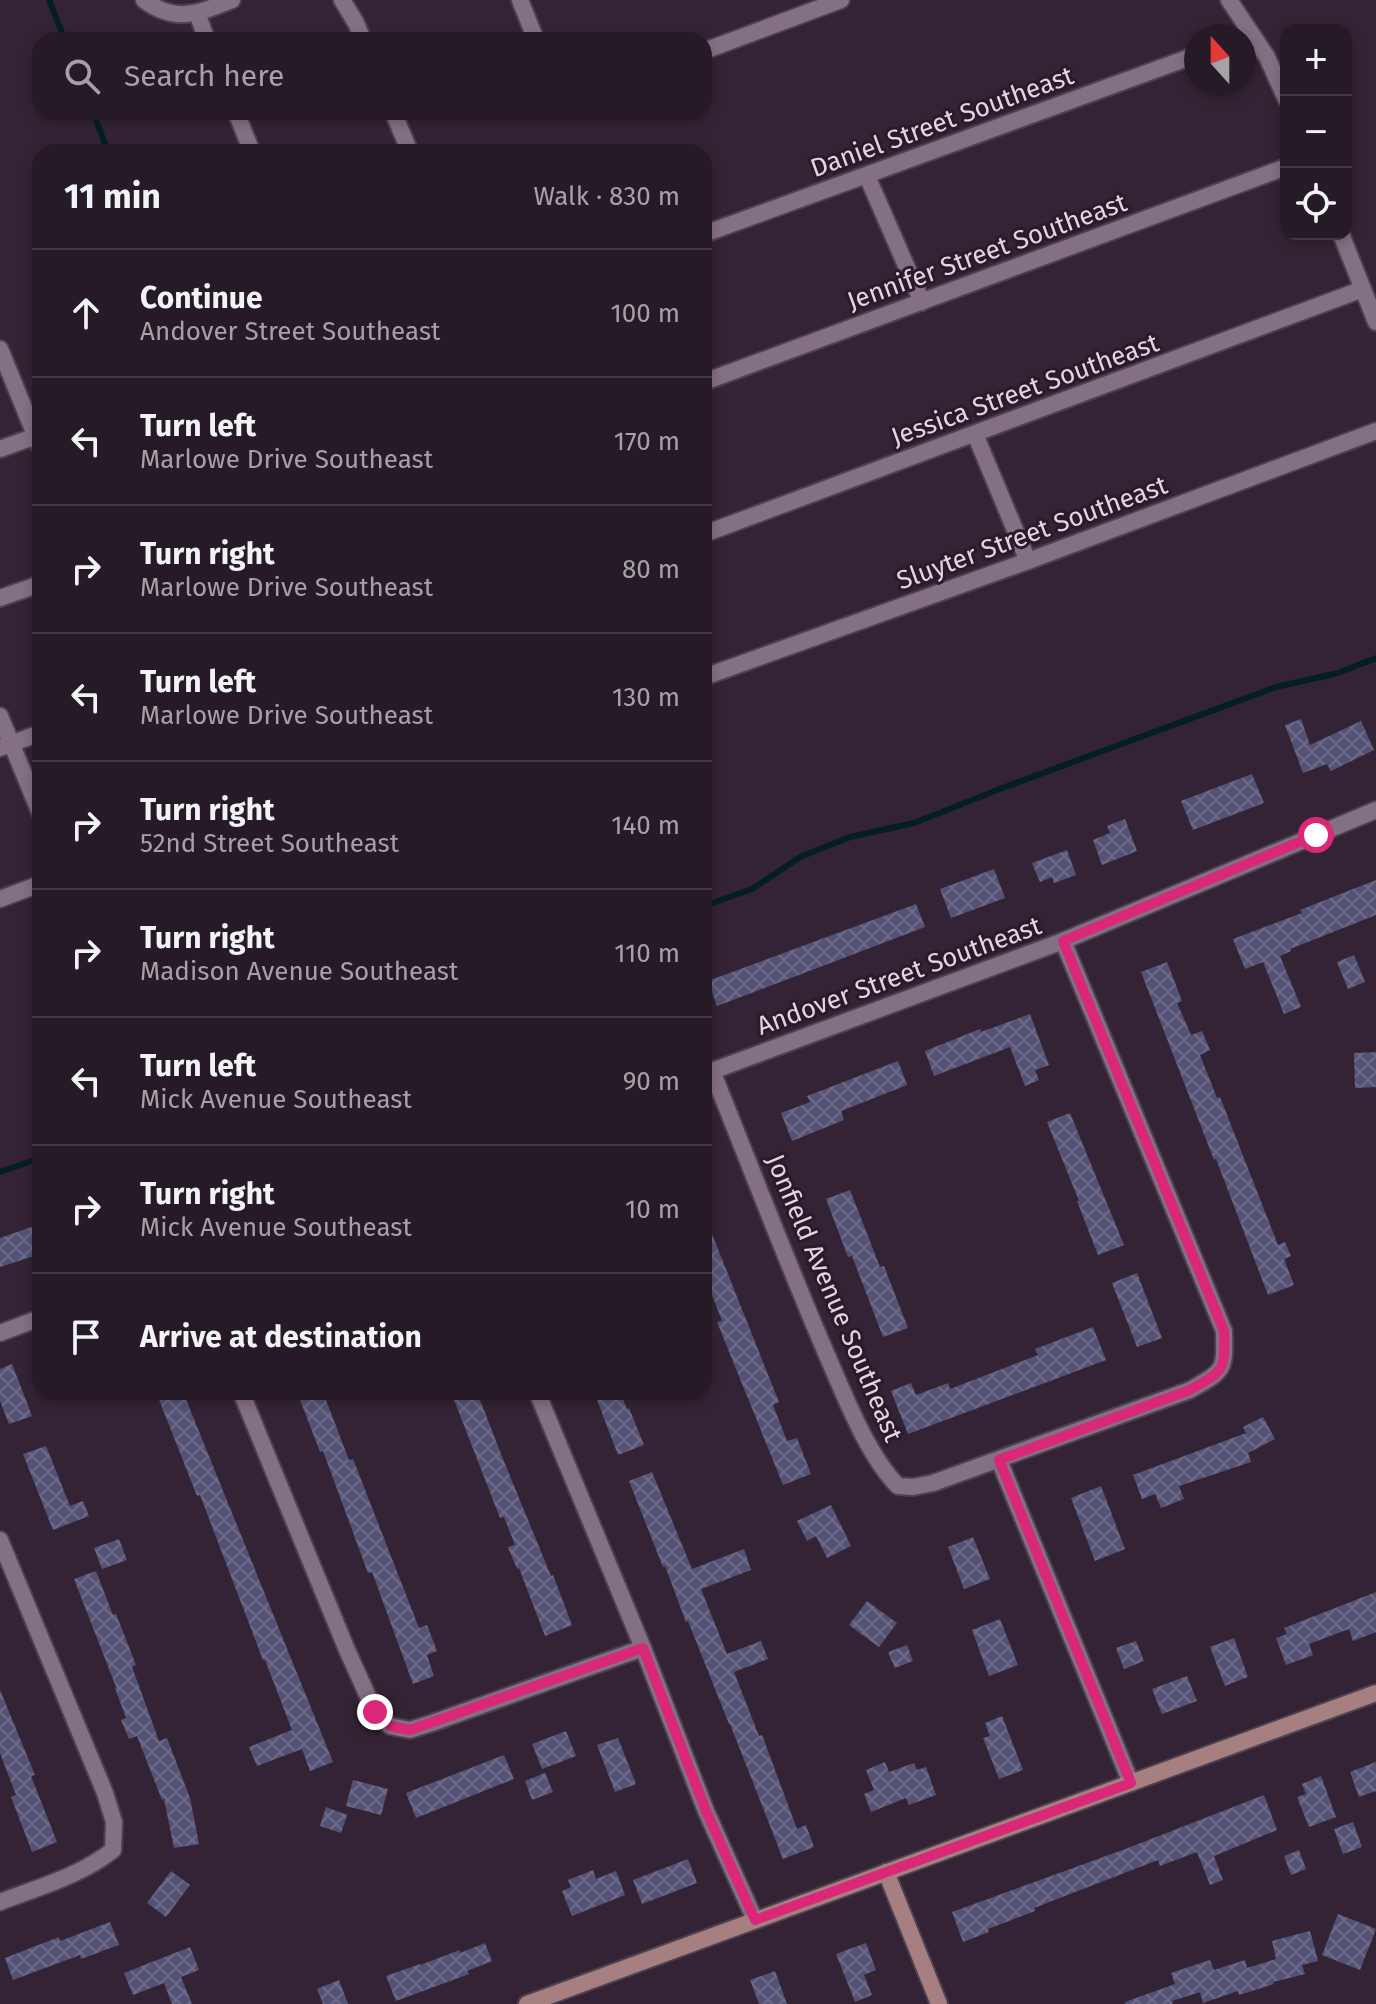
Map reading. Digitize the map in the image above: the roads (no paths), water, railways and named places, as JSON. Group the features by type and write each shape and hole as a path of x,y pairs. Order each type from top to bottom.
{"main road":[{"path":"527,2004 1376,1693"},
{"path":"886,1872 939,2004"}],"street":[{"path":"144,0 172,15 197,13 232,0"},
{"path":"342,0 360,32"},
{"path":"520,0 533,32"},
{"path":"712,48 841,0"},
{"path":"1229,0 1242,24"},
{"path":"197,13 204,32"},
{"path":"1256,45 1267,57 1285,96"},
{"name":"Daniel Street Southeast","path":"712,231 1184,59"},
{"path":"239,120 249,144"},
{"path":"396,120 407,144"},
{"name":"Jennifer Street Southeast","path":"712,379 1283,168"},
{"path":"867,176 922,302"},
{"path":"1343,240 1376,322"},
{"name":"Jessica Street Southeast","path":"712,531 1363,289"},
{"path":"0,349 32,426"},
{"name":"Sluyter Street Southeast","path":"712,674 1028,561 1376,431"},
{"path":"975,434 1028,561"},
{"path":"0,449 32,442"},
{"path":"0,598 32,587"},
{"path":"0,716 6,746 32,797"},
{"path":"6,746 32,736"},
{"name":"Andover Street Southeast","path":"712,1072 1063,941 1376,810"},
{"path":"0,899 32,887"},
{"name":"Jonfield Avenue Southeast","path":"712,1083 851,1410 885,1474 898,1486 933,1483 1190,1390 1215,1375 1225,1362 1224,1331 1063,941"},
{"path":"0,1333 32,1321"},
{"path":"244,1400 353,1663 375,1712 390,1726 410,1730 643,1648"},
{"path":"540,1400 643,1648 706,1811 755,1920"},
{"path":"999,1460 1131,1783"},
{"path":"0,1540 105,1793 114,1822 113,1850 100,1860 80,1872 0,1902"}],"waterway":[{"path":"49,0 62,32"},
{"path":"96,120 105,144"},
{"path":"712,903 752,889 800,857 850,837 914,823 1276,687 1338,673 1376,658"},
{"path":"0,1172 32,1161"}]}
